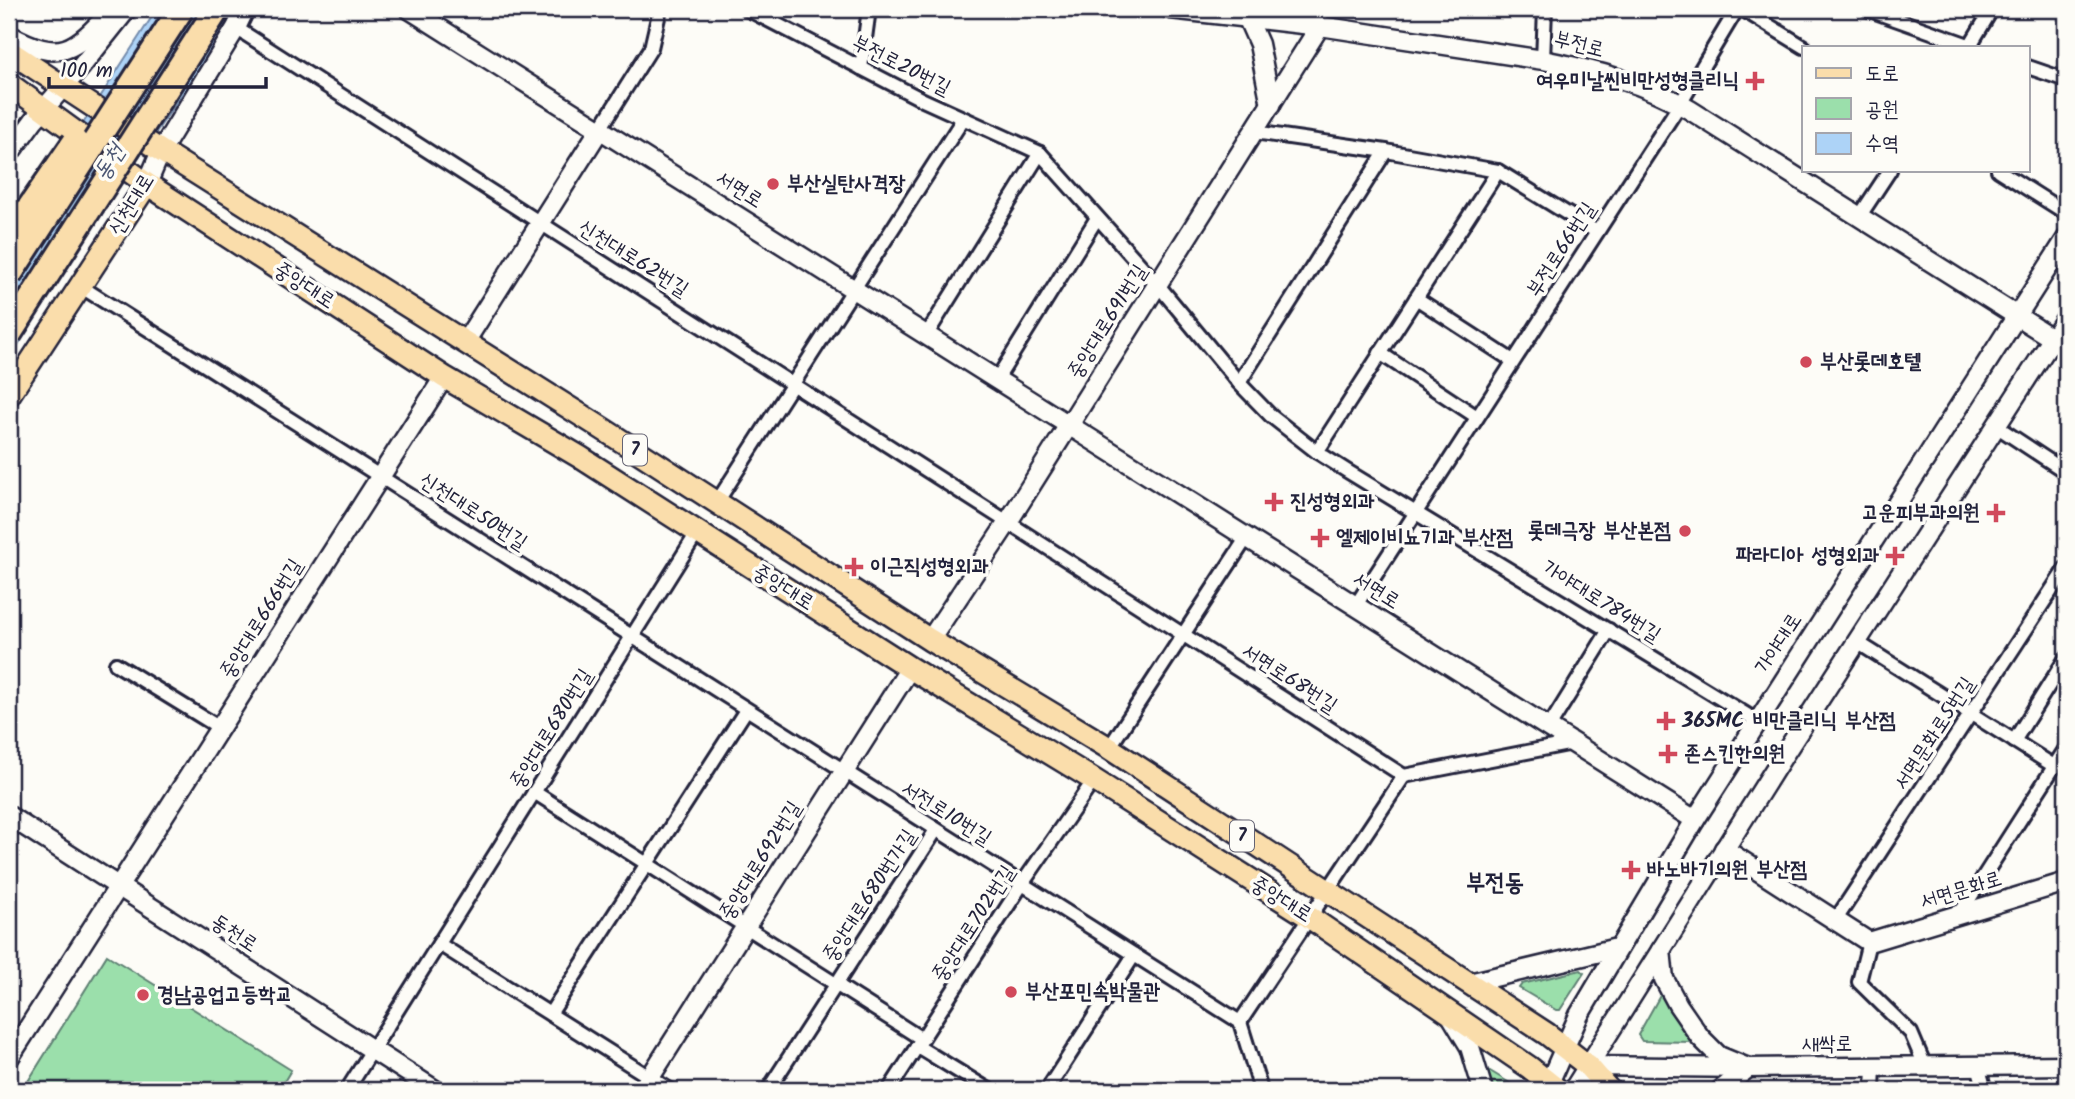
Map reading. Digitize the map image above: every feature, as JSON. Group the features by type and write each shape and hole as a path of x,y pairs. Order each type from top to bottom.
{"highway":[{"path":"9,275 181,9"},
{"path":"9,305 200,9"},
{"path":"9,334 217,9"},
{"path":"9,238 113,86 158,43"}],"main road":[{"path":"9,35 33,48 54,52 63,50 71,48 91,33 114,9"},
{"path":"9,154 127,9"},
{"name":"신천대로","path":"9,395 143,194 161,151 245,9"},
{"path":"236,28 258,9"},
{"name":"서면로","path":"409,9 1695,820"},
{"name":"부전로","path":"1170,9 1247,17 1321,17 1579,67 1645,87 1680,104 2060,343"},
{"path":"1247,17 1259,44 1271,105"},
{"name":"중앙대로691번길","path":"930,639 1070,425 1271,105 1321,17"},
{"name":"중앙대로","path":"9,51 161,151 930,639 1109,748 1565,1048 1588,1066 1609,1090"},
{"name":"중앙대로","path":"9,84 147,184 444,377 580,457 910,668 1094,780 1309,917 1450,1014 1551,1088"},
{"path":"465,342 600,129"},
{"name":"가야대로","path":"1551,1088 1579,1015 1695,820 2066,239"},
{"path":"1573,1090 1724,849 1996,426 2060,343 2066,318"},
{"name":"중앙대로666번길","path":"9,1058 444,377"},
{"name":"중앙대로692번길","path":"646,1084 910,668"},
{"name":"동천로","path":"9,816 435,1090"},
{"path":"1724,849 1869,942"},
{"name":"서면문화로","path":"1869,942 2066,882"},
{"path":"1469,983 1618,948"},
{"path":"1661,950 1664,979 1678,1006 1700,1037 1719,1056 1748,1068 1721,1090"},
{"path":"1450,1014 1470,1047 1483,1090"},
{"name":"새싹로","path":"1588,1066 1748,1068 2066,1065"}],"street":[{"path":"600,129 651,48 660,9"},
{"name":"부전로20번길","path":"747,9 962,118 1040,153 1158,285"},
{"path":"861,68 869,9"},
{"path":"1543,60 1545,9"},
{"name":"부전로66번길","path":"1356,605 1680,104 1737,9"},
{"path":"1742,9 1802,46"},
{"path":"1867,9 1968,46"},
{"path":"1972,46 1992,9"},
{"name":"신천대로62번길","path":"236,28 1008,522"},
{"path":"2030,67 2066,80"},
{"name":"부전로20번길","path":"855,289 962,118"},
{"path":"1254,132 1386,150 1498,171 1597,232"},
{"path":"1239,383 1386,150"},
{"path":"927,334 1040,153"},
{"path":"1317,452 1498,171"},
{"path":"1859,217 1889,172"},
{"path":"2001,172 2066,213"},
{"path":"997,379 1097,218"},
{"name":"가야대로784번길","path":"1158,285 1239,383 1271,416 1317,452 1756,721"},
{"name":"신천대로50번길","path":"80,286 844,772"},
{"path":"717,502 855,289"},
{"path":"1413,302 1513,361"},
{"path":"1380,353 1477,417"},
{"path":"1996,426 2066,472"},
{"name":"서면로68번길","path":"1008,522 1404,776"},
{"name":"중앙대로680번길","path":"347,1090 697,533"},
{"path":"1109,748 1247,537"},
{"name":"서면문화로5번길","path":"1835,921 2066,568"},
{"path":"1549,727 1609,630"},
{"path":"1857,642 2054,766"},
{"path":"2014,741 2066,659"},
{"path":"116,664 220,727"},
{"path":"550,1014 746,710"},
{"path":"1261,1090 1240,1022 1404,776 1573,743"},
{"path":"1959,915 2066,748"},
{"name":"서전로10번길","path":"844,772 1240,1022"},
{"name":"중앙대로702번길","path":"889,1090 1022,884 1094,780"},
{"name":"중앙대로680번가길","path":"534,792 836,984 989,1090"},
{"name":"중앙대로680번가길","path":"836,984 936,830"},
{"path":"1869,942 1859,982 1911,1033 1925,1066"},
{"path":"439,944 550,1014 646,1084 670,1090"},
{"path":"1047,1090 1134,955"},
{"path":"768,1090 836,984"},
{"path":"1978,1066 1985,1090"},
{"path":"1873,1090 1874,1067"}],"green space":[{"name":"경남공업고등학교","path":"107,955 291,1070 279,1090 39,1090 27,1083"},
{"path":"1581,970 1584,973 1560,1010 1519,988 1522,984"},
{"path":"1662,992 1693,1038 1692,1042 1642,1041 1638,1035"},
{"path":"1490,1071 1521,1090 1490,1090 1486,1074"}],"water":[{"name":"동천","path":"157,9 241,9 114,193 9,359 9,238"}],"place":[{"name":"여우미날씬비만성형클리닉","path":"1755,81"},
{"name":"부산실탄사격장","path":"773,184"},
{"name":"부산롯데호텔","path":"1806,362"},
{"name":"진성형외과","path":"1274,502"},
{"name":"고운피부과의원","path":"1996,513"},
{"name":"롯데극장 부산본점","path":"1685,531"},
{"name":"엘제이비뇨기과 부산점","path":"1320,538"},
{"name":"파라디아 성형외과","path":"1895,556"},
{"name":"이근직성형외과","path":"854,567"},
{"name":"365MC 비만클리닉 부산점","path":"1666,721"},
{"name":"존스킨한의원","path":"1668,754"},
{"name":"바노바기의원 부산점","path":"1631,870"},
{"name":"부산포민속박물관","path":"1011,992"},
{"name":"경남공업고등학교","path":"143,995"}],"district":[{"name":"부전동","path":"1495,883"}]}
